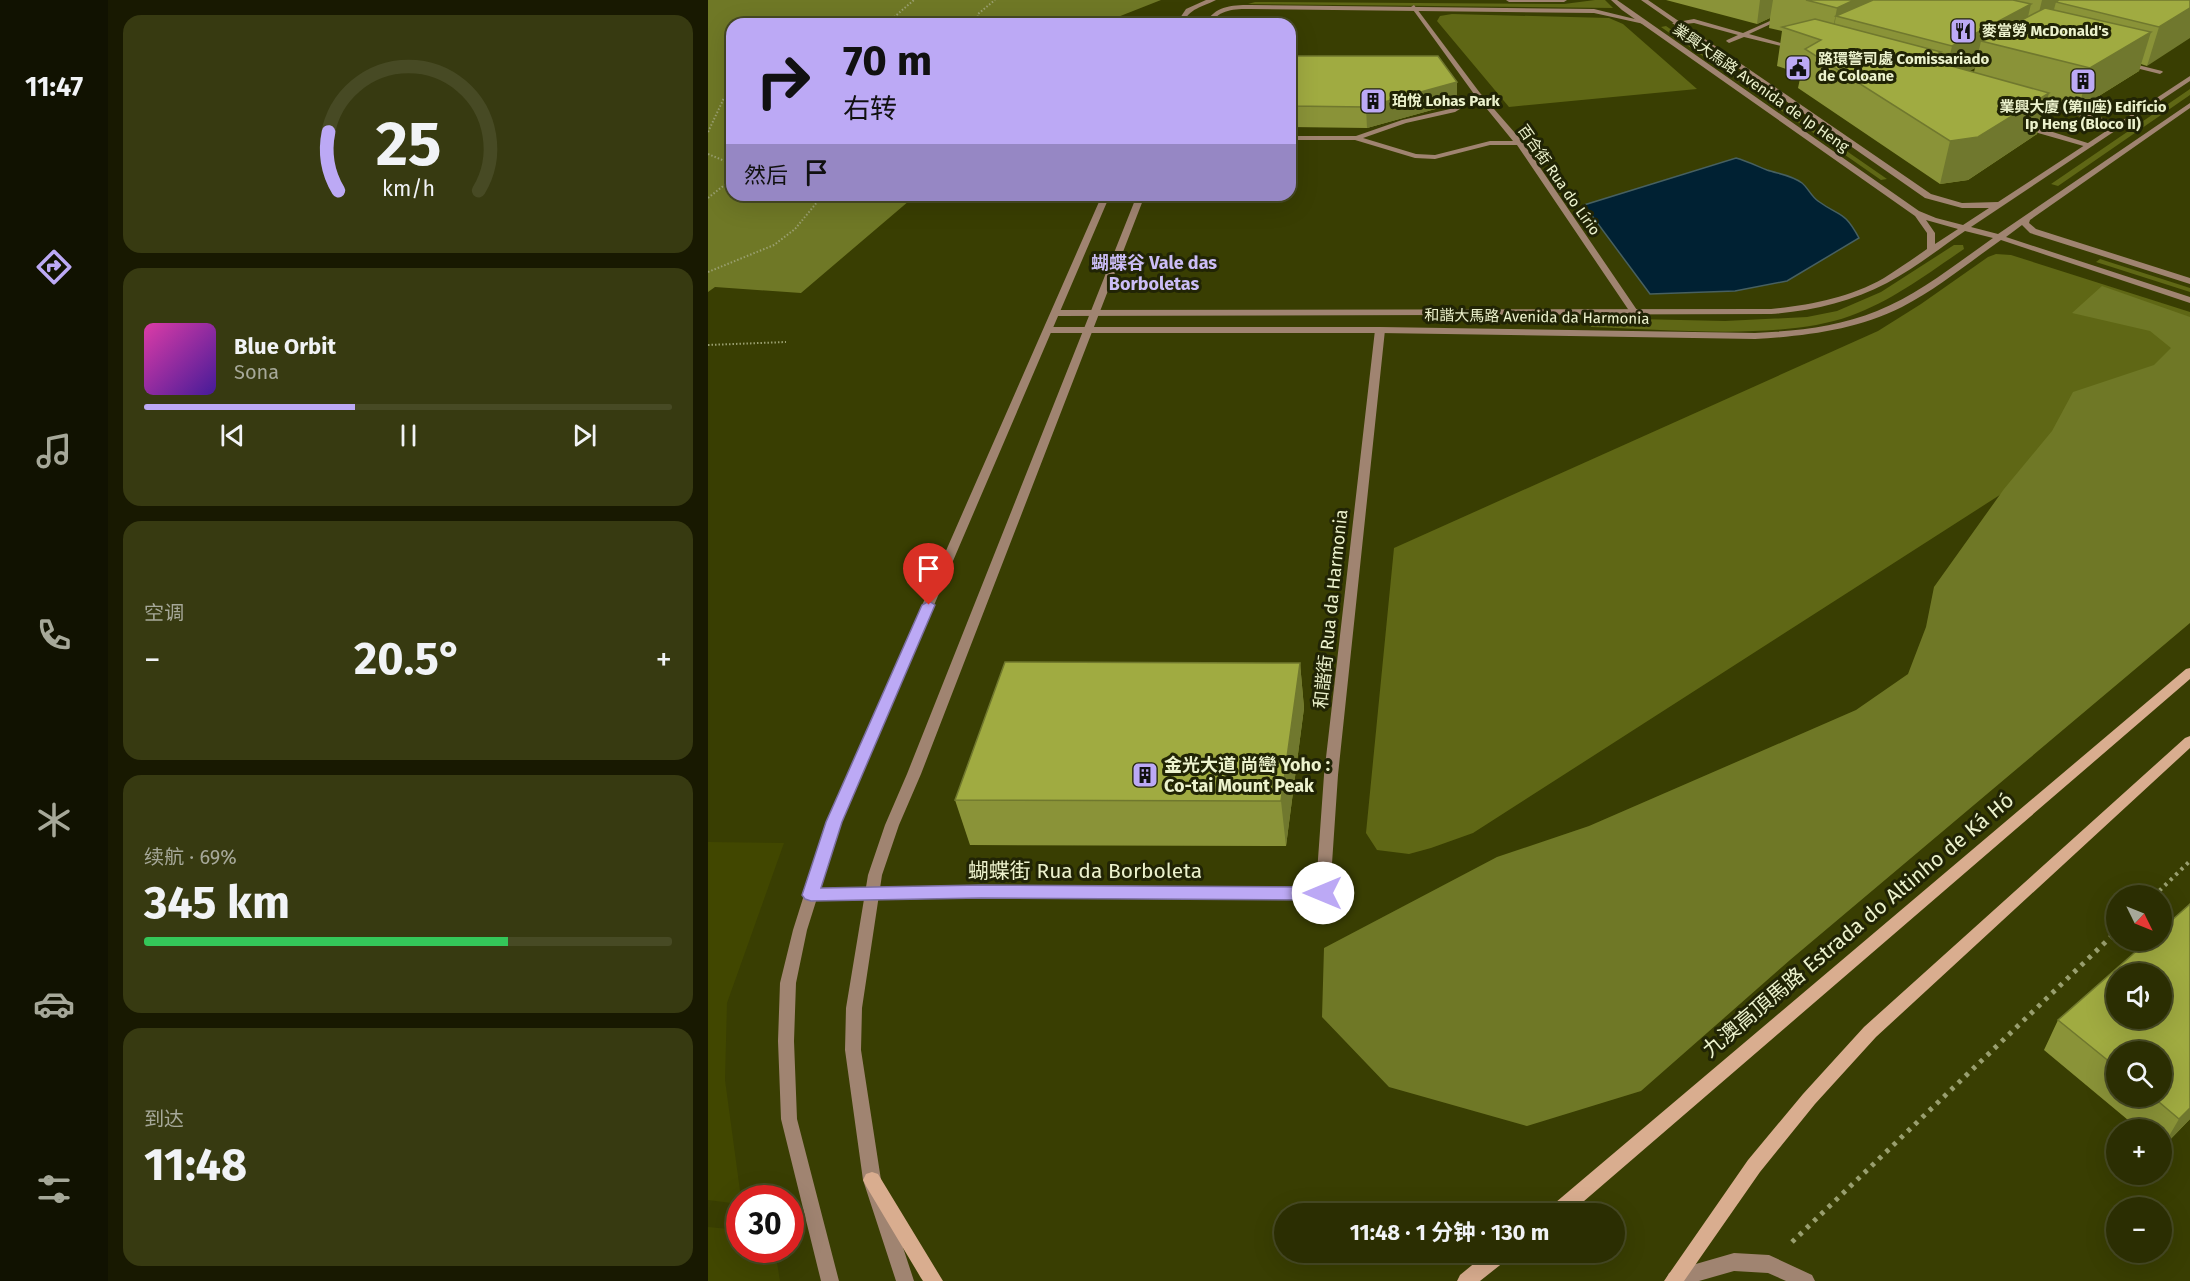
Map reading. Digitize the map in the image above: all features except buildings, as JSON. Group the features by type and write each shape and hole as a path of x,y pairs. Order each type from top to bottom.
{"main road":[{"name":"九澳高頂馬路 Estrada do Altinho de Ká Hó","path":"1568,1203 2190,672"},
{"path":"1674,1280 1754,1166 1809,1099 1869,1032 2190,741"},
{"path":"872,1180 934,1281"},
{"path":"1466,1281 1489,1263"}],"street":[{"path":"1182,18 1184,12 1191,7 1213,0"},
{"path":"1498,0 1564,0"},
{"name":"業興大馬路 Avenida de Ip Heng","path":"1614,0 1916,213"},
{"name":"業興大馬路 Avenida de Ip Heng","path":"1645,2 1928,196 1954,205 1970,207 1998,204 2007,200"},
{"path":"1210,18 1230,8 1414,7 1594,10 1644,22"},
{"name":"百合街 Rua do Lírio","path":"1414,7 1478,94 1519,143 1635,313"},
{"path":"1729,41 1793,13"},
{"path":"1675,23 1694,21 1808,52"},
{"path":"2114,61 2160,72"},
{"name":"和諧大馬路 Avenida da Harmonia","path":"1056,313 1751,313 1812,308 1840,301 1886,280 2190,78"},
{"path":"1355,138 1404,122 1457,110 1478,94"},
{"path":"2016,97 2119,125"},
{"name":"和諧大馬路 Avenida da Harmonia","path":"1048,330 1380,330 1755,336 1793,334 1844,326 1880,315 1919,293 2190,105"},
{"path":"2014,123 2090,145"},
{"path":"1296,138 1355,138 1415,156 1451,153 1490,143 1519,143"},
{"path":"830,1281 789,1119 786,1041 789,983 811,895 834,822 1103,201"},
{"path":"905,1281 872,1180 853,1050 854,1008 875,875 892,825 1139,201"},
{"path":"1916,213 1933,220 2000,237 2190,300"},
{"path":"1916,213 1931,232 1931,250"},
{"path":"2026,219 2025,224 2033,231 2190,281"},
{"name":"和諧街 Rua da Harmonia","path":"1323,893 1331,775 1380,330"},
{"name":"蝴蝶街 Rua da Borboleta","path":"811,895 1323,893"},
{"path":"1674,1280 1734,1262 1769,1264 1806,1281"}],"path":[{"path":"893,18 914,0"},
{"path":"978,18 978,14 995,0"},
{"path":"708,132 726,96"},
{"path":"708,154 726,162"},
{"path":"708,198 726,184"},
{"path":"708,272 774,245 795,229 818,201"},
{"path":"708,345 786,342"},
{"path":"2165,885 2190,861"},
{"path":"1769,1264 2106,942"}],"shaded area":[{"path":"708,0 1161,0 1115,18 726,18 726,201 909,201 801,293 715,287 708,292"},
{"path":"1605,0 1613,8 1248,4 1255,2 1564,4"},
{"path":"1452,14 1609,18 1623,24 1697,89 1509,107 1437,21 1440,16"},
{"path":"1666,26 1887,179 1881,180 1661,27"},
{"path":"2190,89 2190,95 2058,186 2051,184"},
{"path":"1954,245 1963,245 1964,249 1895,295 1850,316 1822,324 1791,329 1723,332 1591,327 1591,318 1725,321 1807,317 1837,311 1881,292"},
{"path":"1996,254 2011,255 2190,312 2190,373 1473,833 1409,854 1377,850 1366,833 1394,548 1878,331 1988,257"},
{"path":"2100,259 2190,288 2190,292 2096,262"},
{"path":"2102,286 2190,317 2190,623 1790,960 1641,1091 1527,1126 1389,1087 1322,1017 1324,948 1497,857 1589,826 1856,710 1908,674 1926,627 1934,587 2004,489 2052,431 2073,392 2154,365 2171,348 2150,331 2072,313"},
{"path":"708,842 784,843 727,1003 725,1080 739,1185 726,1185 726,1202 708,1200"},
{"path":"708,1227 726,1229 726,1263 777,1263 780,1281 708,1281"}],"water":[{"path":"1736,158 1798,180 1813,197 1845,218 1859,238 1787,281 1735,291 1650,294 1584,205"}],"place":[{"name":"麥當勞 McDonald's","path":"1963,31"},
{"name":"路環警司處 Comissariado de Coloane","path":"1798,68"},
{"name":"業興大廈 (第II座) Edifício Ip Heng (Bloco II)","path":"2083,81"},
{"name":"珀悅 Lohas Park","path":"1373,101"},
{"name":"金光大道 尚巒 Yoho : Co-tai Mount Peak","path":"1145,775"}],"district":[{"name":"蝴蝶谷 Vale das Borboletas","path":"1154,273"}],"route":[{"path":"929,605 834,822 811,895 981,892 1323,893"}]}
